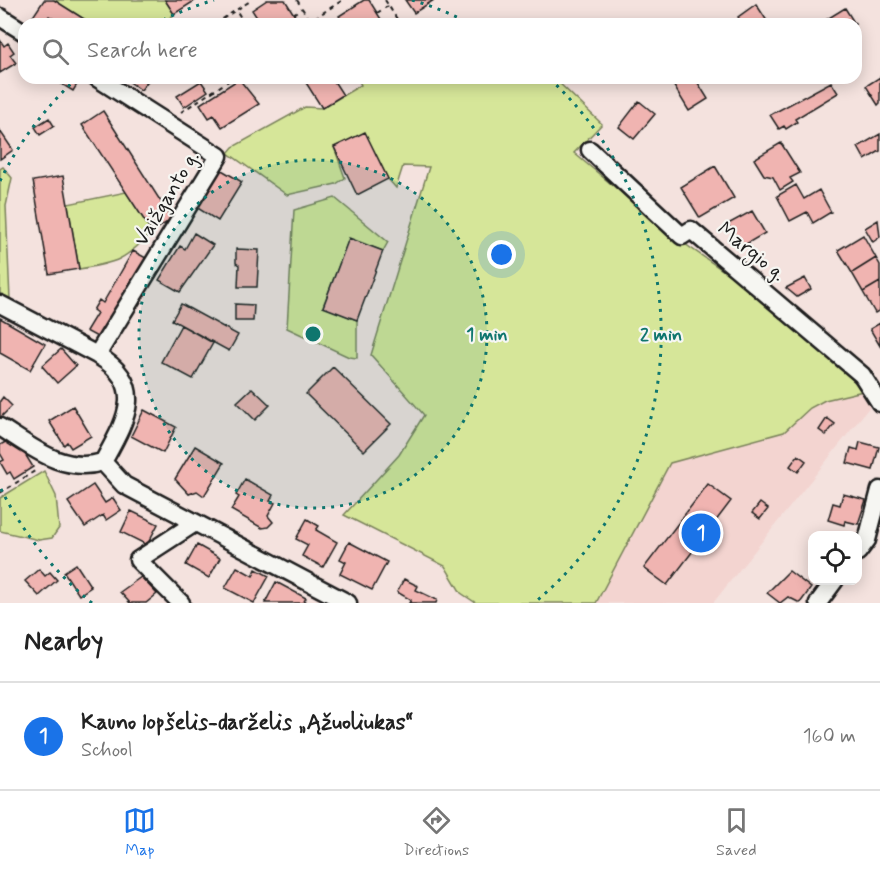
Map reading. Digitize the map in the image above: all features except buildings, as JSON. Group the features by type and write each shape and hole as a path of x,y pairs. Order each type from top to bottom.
{"street":[{"path":"0,17 18,28"},
{"name":"Vaižganto g.","path":"97,355 219,156 106,84"},
{"name":"Margio g.","path":"590,150 682,236 692,230 787,309 862,375 880,403"},
{"path":"0,304 97,355 119,370 127,383 128,401 119,433 103,462"},
{"path":"0,427 53,460 78,466 103,462"},
{"path":"103,462 124,485 348,603"},
{"path":"862,547 867,540 880,490"},
{"path":"181,603 138,560 195,523"},
{"path":"818,603 831,585"}],"path":[{"path":"224,18 252,0"},
{"path":"297,0 308,18"},
{"path":"317,18 343,0"},
{"path":"385,0 396,18"},
{"path":"377,13 388,6"},
{"path":"293,14 302,8"},
{"path":"236,10 241,18"},
{"path":"166,122 226,84"},
{"path":"0,492 53,460"}],"shaded area":[{"path":"863,391 871,405 713,603 596,603 670,463 784,432 810,408 825,400"}],"green space":[{"path":"54,0 165,0 174,14 170,18 82,18"},
{"path":"560,84 602,124 574,153 672,235 741,283 829,354 863,391 825,400 810,408 784,432 670,463 596,603 476,603 461,593 445,566 344,515 399,455 424,415 371,355 429,167 403,166 396,188 388,179 365,133 334,147 345,178 336,184 287,195 228,153 233,147 305,107 322,108 361,85"},
{"path":"3,167 12,178 6,206 10,300 0,295 0,169"},
{"path":"126,192 152,232 135,249 120,259 103,265 79,269 68,204"},
{"path":"335,198 388,242 383,251 349,239 323,306 357,320 357,358 349,357 287,328 294,210"},
{"path":"44,471 56,496 59,528 52,538 39,540 0,531 0,498"}],"place":[{"name":"Kauno lopšelis-darželis „Ąžuoliukas“","path":"701,533"}]}
